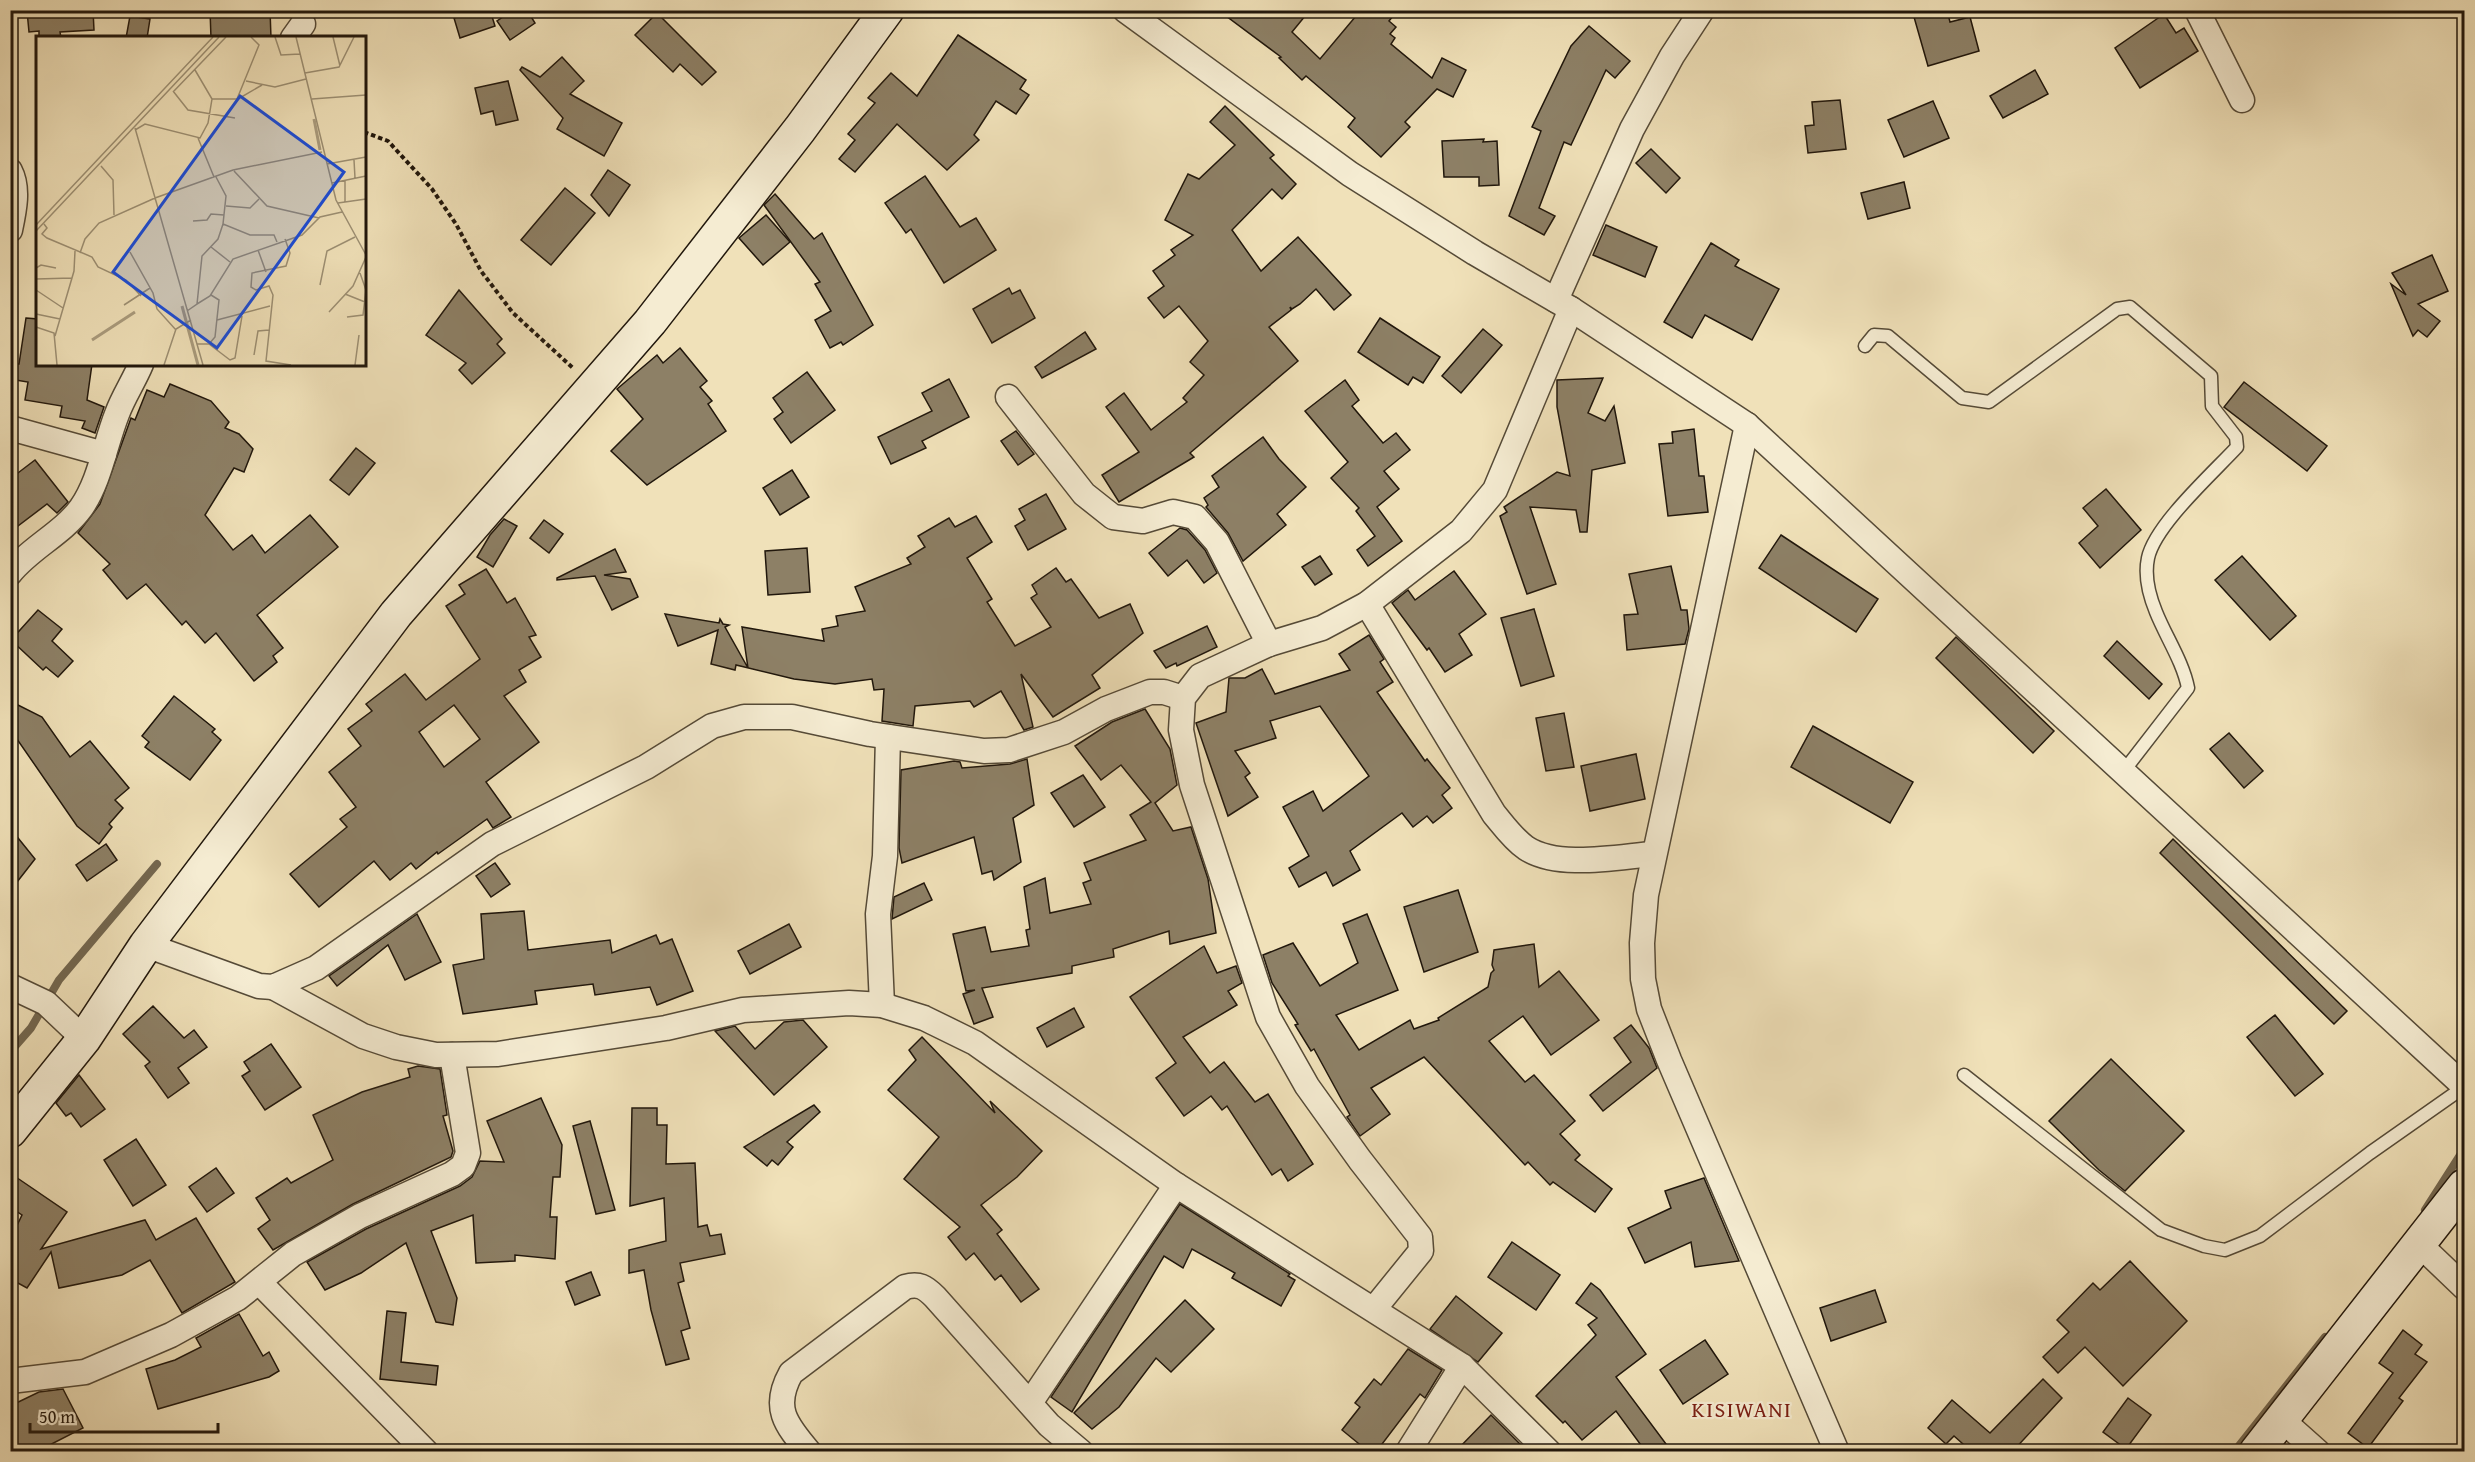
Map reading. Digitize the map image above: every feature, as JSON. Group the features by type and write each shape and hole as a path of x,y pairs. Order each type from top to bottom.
{"street":[{"path":"10,1131 84,1039 146,945 396,614 650,322 800,129 888,10"},
{"path":"1125,10 1350,174 1475,253 1564,304 1747,425 2464,1086"},
{"path":"1374,1309 1422,1251 1420,1237 1360,1160 1307,1086 1268,1017 1192,784 1181,730 1183,698 1200,676 1269,644 1322,628 1367,604 1461,531 1485,505 1503,473 1564,304 1632,129 1672,56 1702,10"},
{"path":"2197,10 2242,100"},
{"path":"10,171 14,178 15,203 10,230"},
{"path":"10,573 20,561 58,531 81,508 104,454 117,413 140,366"},
{"path":"1008,397 1084,494 1113,517 1143,521 1173,512 1195,517 1216,542 1269,644"},
{"path":"1747,425 1653,854 1646,895 1642,943 1643,979 1649,1010 1837,1452"},
{"path":"10,428 104,454"},
{"path":"1367,604 1494,814 1511,835 1527,849 1554,860 1653,854"},
{"path":"146,945 259,987 273,987 316,968 492,844 646,767 712,726 744,717 792,717 888,737 984,751 1009,750 1064,732 1106,709 1150,692 1164,692 1183,698"},
{"path":"882,1005 878,914 885,856 888,737"},
{"path":"10,986 46,1003 84,1039"},
{"path":"273,987 363,1036 396,1047 436,1055 498,1054 655,1030 743,1010 849,1003 882,1005 924,1018 975,1043 1176,1185 1462,1366 1549,1452"},
{"path":"10,1381 85,1372 171,1335 238,1298 293,1254 360,1216 452,1174 463,1166 468,1153 452,1055"},
{"path":"1030,1404 1176,1185"},
{"path":"2256,1452 2464,1186"},
{"path":"2419,1244 2464,1287"},
{"path":"259,1282 426,1452"},
{"path":"809,1452 788,1424 781,1407 782,1390 791,1373 905,1287 915,1284 926,1288 935,1297 1049,1425 1081,1452"},
{"path":"1407,1452 1462,1366"},
{"path":"2281,1419 2318,1452"}],"lane":[{"path":"1865,346 1874,335 1888,336 1962,398 1989,402 2117,309 2130,307 2204,367 2211,376 2212,406 2236,437 2237,447 2159,532 2148,558 2147,588 2185,674 2188,688 2123,772"},
{"path":"1964,1075 2161,1230 2204,1246 2225,1250 2260,1236 2464,1086"}],"path":[{"path":"366,133 388,141 432,189 456,224 481,271 513,313 594,388"}],"building":[{"path":"93,10 94,30 60,32 61,36 39,36 39,31 29,32 27,11"},
{"path":"210,10 270,10 271,36 211,36"},
{"path":"481,10 490,10 495,26 460,38 454,18"},
{"path":"513,10 527,10 535,23 510,40 497,21"},
{"path":"1218,10 1310,10 1292,32 1320,59 1361,10 1398,10 1389,21 1396,27 1390,34 1395,38 1391,44 1432,78 1442,58 1466,70 1453,97 1437,89 1405,122 1410,127 1381,157 1348,127 1355,118 1306,76 1302,80 1279,58 1281,57"},
{"path":"1912,10 1947,10 1950,22 1970,17 1979,51 1928,66"},
{"path":"657,13 716,72 702,85 680,64 673,72 635,35"},
{"path":"2164,14 2176,33 2184,28 2198,51 2140,88 2115,48"},
{"path":"130,16 150,19 147,36 126,36"},
{"path":"1589,26 1630,61 1615,78 1606,70 1571,145 1564,142 1539,208 1555,216 1544,235 1509,216 1541,131 1532,127 1571,46"},
{"path":"958,35 1026,80 1020,89 1029,95 1016,114 996,101 974,135 979,140 947,170 897,124 855,172 839,159 855,140 848,134 875,103 868,98 891,73 917,96"},
{"path":"562,57 584,81 570,94 622,123 604,156 557,129 563,118 520,70 522,67 540,77"},
{"path":"2035,70 2048,94 2003,118 1990,96"},
{"path":"508,81 518,120 496,125 493,111 481,114 475,88"},
{"path":"1840,100 1846,149 1808,153 1805,126 1814,125 1812,102"},
{"path":"1933,101 1949,138 1904,157 1888,120"},
{"path":"1225,106 1274,155 1270,158 1296,184 1282,199 1272,189 1232,230 1261,271 1298,237 1351,295 1334,310 1316,289 1300,304 1292,309 1290,307 1291,310 1269,327 1298,361 1190,453 1194,457 1119,502 1102,475 1139,452 1106,407 1124,393 1151,430 1187,402 1183,398 1204,375 1190,362 1208,341 1179,306 1164,318 1148,298 1164,286 1153,271 1175,255 1171,250 1193,235 1165,220 1188,174 1199,179 1235,145 1210,122"},
{"path":"1484,139 1483,142 1497,141 1499,185 1479,186 1479,177 1444,177 1442,141"},
{"path":"1651,149 1680,178 1666,193 1636,163"},
{"path":"608,170 630,185 609,216 591,195"},
{"path":"925,176 960,227 976,218 996,250 944,283 911,229 906,233 885,203"},
{"path":"1904,182 1910,208 1868,219 1861,193"},
{"path":"565,188 595,213 551,265 521,240"},
{"path":"775,194 814,239 822,233 873,325 843,345 841,342 830,348 815,320 831,311 815,284 820,282 764,205"},
{"path":"766,215 790,242 763,265 739,238"},
{"path":"1606,225 1657,247 1645,277 1593,255"},
{"path":"1711,243 1739,260 1735,266 1779,289 1752,340 1705,315 1692,338 1664,322"},
{"path":"2432,255 2448,291 2418,304 2440,321 2427,337 2418,330 2413,336 2391,284 2406,295 2392,273"},
{"path":"1009,288 1012,294 1020,290 1035,318 992,343 973,309"},
{"path":"459,290 502,339 497,344 505,353 472,384 459,370 466,363 426,335"},
{"path":"26,318 36,319 36,366 92,366 87,400 104,407 95,433 82,428 85,421 60,417 62,406 25,400 28,382 10,379 10,364 19,364"},
{"path":"1380,318 1440,357 1423,383 1413,377 1408,385 1358,352"},
{"path":"1483,329 1502,345 1461,393 1442,376"},
{"path":"1085,332 1096,349 1042,378 1035,367"},
{"path":"680,348 707,381 700,387 712,401 708,404 726,431 647,485 611,451 643,419 617,389 657,355 663,363"},
{"path":"807,372 835,410 791,443 774,419 783,412 773,398"},
{"path":"1603,378 1588,413 1605,421 1614,406 1625,463 1592,470 1587,532 1580,532 1576,510 1530,507 1556,584 1527,594 1500,516 1507,512 1504,507 1557,472 1570,476 1557,407 1557,380"},
{"path":"949,379 969,417 922,441 926,448 891,464 878,437 932,411 922,393"},
{"path":"1345,380 1359,400 1352,406 1383,443 1396,433 1410,450 1384,471 1399,489 1377,507 1402,541 1368,566 1357,550 1375,536 1356,511 1359,508 1331,478 1348,462 1305,411"},
{"path":"2244,382 2327,446 2307,471 2224,407"},
{"path":"170,384 211,401 229,422 225,428 239,434 253,449 244,472 234,468 205,515 233,550 252,535 265,553 310,515 338,547 257,615 283,648 273,656 277,662 254,681 216,633 205,643 186,621 182,625 146,584 127,599 103,570 110,564 78,533 100,504 131,418 135,420 147,390 164,397"},
{"path":"1694,429 1699,476 1704,476 1708,512 1668,516 1659,444 1673,443 1672,432"},
{"path":"1016,431 1034,454 1018,465 1001,441"},
{"path":"1263,437 1279,459 1306,487 1277,514 1286,525 1243,561 1228,533 1206,507 1208,505 1204,498 1219,487 1212,476"},
{"path":"356,448 375,463 349,495 330,480"},
{"path":"35,460 68,502 57,513 47,504 10,532 10,479"},
{"path":"792,470 809,497 780,515 763,488"},
{"path":"2106,489 2141,530 2100,568 2079,543 2098,526 2083,508"},
{"path":"1046,494 1066,529 1028,550 1015,526 1025,520 1019,509"},
{"path":"976,516 992,542 967,558 992,599 987,602 1015,646 1051,627 1031,598 1037,594 1032,585 1056,568 1066,582 1071,579 1099,618 1130,604 1143,633 1092,675 1100,688 1053,717 1021,674 1033,727 1024,730 1001,691 974,707 970,701 915,706 913,726 882,721 884,689 874,690 872,679 835,684 794,679 748,668 742,627 824,641 822,629 838,626 836,616 865,611 855,587 911,564 907,558 925,547 918,536 949,518 955,527"},
{"path":"504,519 517,526 493,567 477,557 490,535"},
{"path":"544,520 563,534 549,553 530,538"},
{"path":"1180,528 1187,530 1205,550 1217,573 1204,583 1187,560 1168,576 1149,553"},
{"path":"1781,535 1878,599 1856,632 1759,568"},
{"path":"807,548 810,592 768,595 765,551"},
{"path":"615,549 626,572 604,575 630,579 638,597 612,610 595,576 557,580 557,578"},
{"path":"1320,556 1332,574 1315,585 1302,567"},
{"path":"2242,556 2296,616 2270,640 2215,580"},
{"path":"1671,566 1681,610 1687,610 1689,629 1685,644 1627,650 1624,615 1638,614 1629,574"},
{"path":"486,569 507,603 515,598 536,635 529,637 541,657 519,670 526,682 504,696 539,742 486,782 511,817 493,828 487,819 438,854 437,852 416,869 411,863 390,880 374,861 319,907 290,874 347,827 340,819 356,807 329,772 361,746 348,729 372,711 366,704 405,674 426,700 480,659 446,606 465,594 459,585","holes":["454,705 480,739 444,767 419,732"]},
{"path":"1454,571 1486,614 1459,634 1472,655 1445,672 1429,648 1427,650 1392,603 1408,590 1415,600"},
{"path":"1534,609 1554,676 1521,686 1501,618"},
{"path":"38,610 62,629 52,641 73,661 58,677 46,667 43,670 11,640"},
{"path":"665,614 719,623 720,619 723,624 729,625 725,627 748,668 736,665 735,670 711,664 718,630 678,646"},
{"path":"1207,626 1217,647 1177,666 1176,663 1166,668 1154,651"},
{"path":"1369,635 1384,659 1380,662 1393,682 1377,692 1425,761 1427,759 1450,788 1442,795 1452,808 1433,823 1427,816 1413,827 1402,813 1350,851 1360,870 1333,886 1326,872 1299,887 1289,868 1309,856 1283,807 1313,791 1323,811 1369,776 1320,706 1270,721 1276,738 1235,751 1250,773 1245,777 1258,797 1228,816 1196,723 1226,712 1229,678 1245,678 1262,669 1275,694 1350,670 1339,654"},
{"path":"1956,637 2054,731 2033,753 1936,658"},
{"path":"2117,641 2162,684 2149,699 2104,656"},
{"path":"174,696 215,729 212,732 221,740 190,780 145,747 149,742 142,736"},
{"path":"10,701 42,717 70,757 90,741 129,788 115,800 123,808 109,824 112,827 99,844 77,826 17,739 10,736"},
{"path":"1145,709 1170,749 1177,785 1155,803 1173,831 1191,827 1208,879 1216,933 1170,944 1169,931 1113,949 1114,957 1072,966 1072,973 982,988 993,1017 974,1024 963,994 975,990 966,991 953,934 985,927 991,952 1029,946 1026,930 1030,929 1024,887 1045,878 1050,913 1091,904 1083,883 1091,880 1084,863 1146,840 1130,815 1151,802 1121,765 1101,780 1075,746 1112,722"},
{"path":"1564,713 1574,767 1546,771 1536,718"},
{"path":"1813,726 1913,782 1890,823 1791,767"},
{"path":"2229,733 2263,771 2244,788 2210,749"},
{"path":"1636,754 1645,799 1590,811 1581,766"},
{"path":"1027,759 1034,805 1013,818 1021,862 994,880 992,871 982,874 974,837 902,863 899,848 901,770 954,761 960,762 962,768 1010,764"},
{"path":"1083,775 1105,807 1074,827 1051,793"},
{"path":"10,828 35,859 10,891"},
{"path":"2173,839 2347,1011 2334,1024 2160,853"},
{"path":"106,844 117,860 87,881 76,865"},
{"path":"495,863 510,884 491,897 476,876"},
{"path":"924,883 932,900 892,919 894,897"},
{"path":"1458,890 1478,952 1424,972 1404,907"},
{"path":"524,911 528,950 610,940 612,953 656,935 660,944 672,939 693,991 657,1005 650,987 595,995 593,984 535,991 537,1004 463,1014 453,965 484,959 481,914"},
{"path":"417,914 441,962 405,980 388,945 337,986 329,976"},
{"path":"1367,914 1398,990 1336,1015 1359,1050 1410,1020 1414,1029 1439,1020 1438,1018 1488,987 1491,973 1494,970 1492,965 1494,950 1534,944 1539,987 1559,971 1599,1020 1551,1055 1523,1016 1489,1041 1525,1082 1534,1075 1575,1121 1560,1134 1580,1155 1575,1160 1612,1189 1595,1212 1553,1182 1550,1185 1528,1162 1525,1165 1424,1057 1371,1088 1390,1114 1360,1136 1347,1117 1350,1115 1314,1049 1311,1051 1295,1025 1298,1024 1272,983 1263,955 1293,943 1320,986 1358,963 1343,924"},
{"path":"789,924 801,947 750,974 738,951"},
{"path":"1204,946 1217,973 1236,966 1242,983 1228,991 1237,1005 1183,1037 1210,1073 1224,1062 1255,1102 1268,1094 1313,1164 1288,1181 1281,1169 1272,1175 1227,1106 1222,1110 1211,1096 1184,1116 1156,1078 1176,1063 1130,997"},
{"path":"153,1006 184,1038 194,1030 207,1047 178,1068 189,1083 168,1098 145,1066 150,1062 123,1034"},
{"path":"1074,1008 1084,1027 1047,1047 1037,1028"},
{"path":"2275,1015 2323,1074 2295,1096 2247,1037"},
{"path":"803,1020 827,1047 774,1095 715,1031 735,1026 755,1049 784,1022"},
{"path":"1631,1025 1649,1048 1657,1068 1603,1111 1590,1095 1631,1062 1614,1038"},
{"path":"922,1037 995,1113 990,1101 1042,1151 1017,1177 981,1205 1002,1230 997,1234 1039,1289 1021,1302 1001,1275 995,1280 974,1253 966,1260 948,1237 960,1227 904,1179 939,1137 888,1090 916,1060 909,1050"},
{"path":"271,1044 301,1087 265,1110 242,1076 250,1071 244,1062"},
{"path":"2111,1059 2184,1131 2125,1191 2099,1170 2049,1121"},
{"path":"418,1066 440,1069 447,1115 443,1116 453,1151 451,1157 353,1204 273,1250 258,1229 270,1220 256,1198 287,1178 291,1183 333,1160 313,1115 362,1092 410,1077 408,1069"},
{"path":"79,1075 105,1109 81,1127 71,1113 66,1116 56,1103"},
{"path":"541,1098 562,1145 560,1177 553,1177 550,1217 557,1217 555,1259 515,1255 515,1261 476,1263 473,1215 431,1231 457,1298 453,1325 436,1322 406,1243 361,1273 325,1290 307,1262 366,1229 460,1186 472,1177 480,1161 504,1162 487,1121"},
{"path":"814,1105 820,1112 787,1142 793,1147 778,1165 772,1160 767,1166 744,1147"},
{"path":"632,1108 657,1108 657,1125 667,1125 666,1164 695,1163 698,1227 707,1225 710,1236 721,1234 725,1254 680,1263 684,1281 678,1283 690,1328 681,1331 689,1359 666,1365 651,1310 644,1270 629,1273 629,1250 666,1241 664,1198 630,1206"},
{"path":"590,1121 615,1210 596,1214 573,1126"},
{"path":"136,1139 166,1185 133,1206 104,1160"},
{"path":"216,1168 234,1193 207,1212 189,1187"},
{"path":"10,1173 67,1212 41,1249 145,1220 156,1240 196,1218 235,1282 182,1313 150,1260 122,1275 59,1288 51,1252 27,1288 18,1283 10,1295 10,1240 22,1215 10,1207"},
{"path":"1704,1178 1739,1261 1695,1267 1691,1242 1645,1263 1628,1228 1671,1208 1665,1191"},
{"path":"1180,1204 1290,1274 1288,1276 1295,1280 1281,1306 1232,1278 1235,1273 1192,1249 1183,1268 1164,1256 1072,1412 1051,1397"},
{"path":"1512,1242 1560,1275 1536,1310 1488,1277"},
{"path":"2130,1261 2187,1321 2123,1386 2085,1347 2058,1373 2043,1357 2069,1332 2057,1320 2093,1283 2100,1290"},
{"path":"591,1272 600,1295 575,1305 566,1282"},
{"path":"1591,1283 1600,1290 1646,1354 1616,1377 1672,1452 1646,1452 1616,1411 1582,1440 1565,1421 1563,1423 1536,1396 1596,1335 1588,1325 1597,1318 1576,1303"},
{"path":"1875,1290 1886,1322 1831,1341 1820,1308"},
{"path":"1456,1296 1502,1333 1478,1362 1430,1329"},
{"path":"1185,1300 1214,1329 1171,1372 1156,1358 1119,1407 1092,1429 1074,1413"},
{"path":"387,1311 406,1313 401,1362 438,1366 436,1385 380,1379"},
{"path":"239,1314 263,1356 269,1352 279,1371 269,1377 158,1409 146,1369 175,1360 201,1347 196,1338"},
{"path":"2403,1330 2422,1345 2415,1354 2427,1362 2399,1398 2403,1401 2368,1448 2348,1433 2393,1373 2379,1363"},
{"path":"1705,1340 1728,1374 1683,1404 1660,1370"},
{"path":"1408,1349 1442,1370 1425,1398 1420,1394 1376,1452 1369,1452 1342,1430 1360,1407 1355,1403 1374,1379 1381,1385"},
{"path":"2043,1379 2062,1398 2012,1452 1972,1452 1954,1436 1946,1444 1928,1428 1952,1400 1990,1433"},
{"path":"63,1389 83,1428 36,1452 10,1452 10,1406 39,1392"},
{"path":"2128,1398 2151,1415 2126,1449 2103,1432"},
{"path":"1491,1415 1528,1452 1455,1452"}],"waterway":[{"path":"10,1052 31,1028 59,980 157,864"},
{"path":"2425,1210 2464,1149"},
{"path":"2234,1452 2325,1337"}],"district":[{"name":"KISIWANI","path":"1742,1409"}]}
